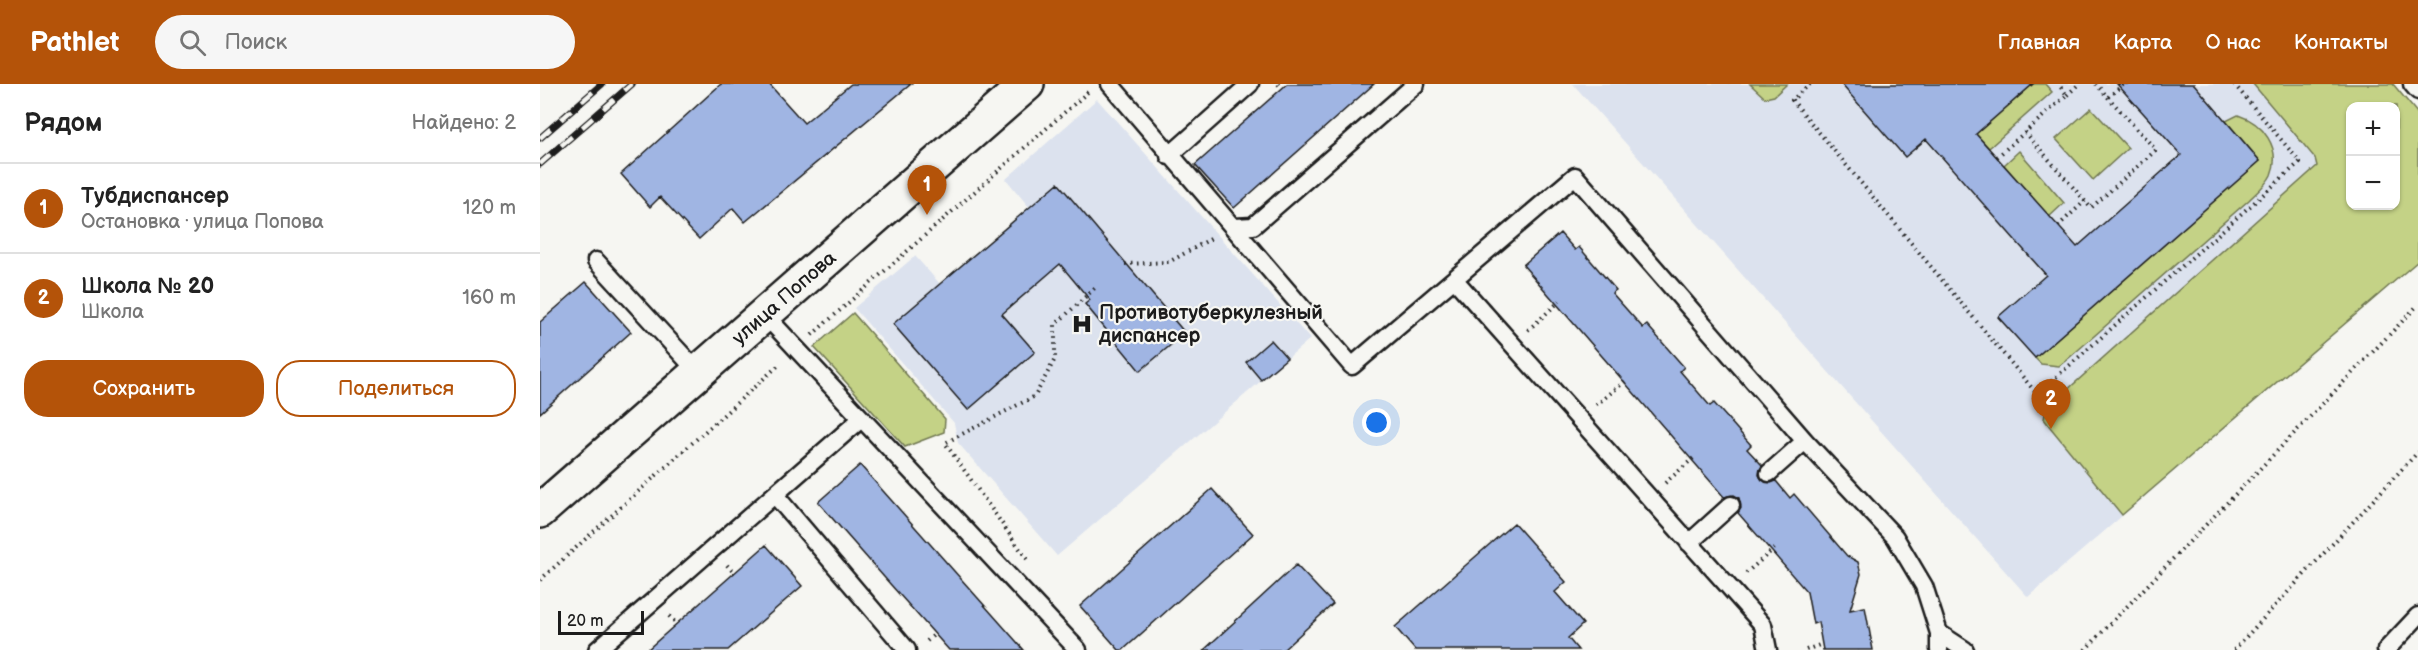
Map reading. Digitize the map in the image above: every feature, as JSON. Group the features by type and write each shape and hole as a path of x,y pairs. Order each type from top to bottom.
{"street":[{"name":"улица Попова","path":"540,511 1027,84"}],"lane":[{"path":"1110,84 1169,156 1235,227 1352,366 1575,176 1805,441 1895,537 1924,586 1939,642 1965,650"},
{"path":"1169,156 1250,84"},
{"path":"1235,227 1253,226 1416,84"},
{"path":"2412,84 2418,91"},
{"path":"596,261 698,372"},
{"path":"1454,279 1762,625 1768,650"},
{"path":"764,314 1078,650"},
{"path":"597,650 861,419"},
{"path":"1769,473 1805,441"},
{"path":"775,495 907,650"},
{"path":"1689,543 1731,505"},
{"path":"2386,650 2418,616"}],"path":[{"path":"540,580 796,349 1098,84"},
{"path":"1278,84 1282,88"},
{"path":"1810,84 1792,100 2037,394 2300,162 2234,84"},
{"path":"2058,84 2067,95"},
{"path":"1997,157 2079,84"},
{"path":"2025,132 2091,208 2156,150 2096,84"},
{"path":"2108,98 2124,84"},
{"path":"2058,226 2085,201"},
{"path":"1125,264 1169,262 1235,227"},
{"path":"1032,565 945,443 1035,396 1055,359 1055,326 1097,286"},
{"path":"1512,344 1560,301"},
{"path":"2085,650 2418,305"},
{"path":"1579,419 1628,378"},
{"path":"2235,650 2418,452"},
{"path":"1649,497 1696,456"},
{"path":"1730,588 1775,548"},
{"path":"1806,650 1822,644"}],"shaded area":[{"path":"1573,84 2393,84 2418,113 2418,261 2028,597"},
{"name":"Противотуберкулезный диспансер","path":"1097,99 1310,339 1057,556 958,443 954,423 854,308 915,256 940,284 1029,207 1006,179"}],"green space":[{"path":"1750,84 1787,84 1774,96 1765,98"},
{"path":"2033,84 2045,84 2052,92 1989,148 1976,134"},
{"path":"2253,84 2393,84 2418,114 2418,261 2122,515 2044,419 2046,409 2317,166 2315,158"},
{"path":"2091,108 2128,148 2093,180 2056,139"},
{"path":"2238,115 2262,130 2272,146 2274,165 2267,182 2069,358 2059,366 2041,364 2035,358 2260,161 2226,121"},
{"path":"2019,151 2064,203 2049,217 2004,165"},
{"path":"853,313 945,419 944,432 905,447 814,347"}],"building":[{"path":"721,84 769,84 804,123 851,84 911,84 745,222 733,208 699,239 660,197 650,207 621,174"},
{"path":"1287,84 1374,84 1234,208 1195,165"},
{"path":"1841,84 2033,84 1976,134 2077,247 2181,155 2117,84 2194,84 2260,161 2035,358 1998,317 2046,275 1926,139 1905,157"},
{"path":"1058,183 1185,333 1140,371 1085,304 1090,300 1060,264 1002,314 1035,352 968,410 893,324"},
{"path":"1560,233 1575,250 1579,247 1616,290 1612,293 1643,328 1647,325 1684,367 1680,371 1710,406 1714,403 1751,445 1747,449 1762,465 1759,475 1762,480 1771,483 1776,481 1790,498 1794,494 1847,556 1858,562 1861,574 1850,610 1865,607 1873,650 1823,650 1818,622 1813,624 1807,592 1738,513 1741,508 1739,498 1734,495 1724,497 1523,265"},
{"path":"586,282 631,332 540,413 540,322"},
{"path":"1271,340 1287,358 1261,380 1246,362"},
{"path":"860,465 1024,650 949,650 891,585 818,502"},
{"path":"1212,489 1253,534 1123,650 1119,650 1080,606"},
{"path":"1514,523 1566,582 1555,592 1583,624 1568,638 1578,650 1415,650 1395,627"},
{"path":"766,545 802,586 728,650 647,650"},
{"path":"1296,565 1333,604 1283,650 1204,650"}],"railway":[{"path":"540,138 602,84"},
{"path":"540,164 632,84"}],"place":[{"name":"Тубдиспансер","path":"927,215"},
{"name":"Противотуберкулезный диспансер","path":"1082,324"},
{"name":"Школа № 20","path":"2051,429"}]}
